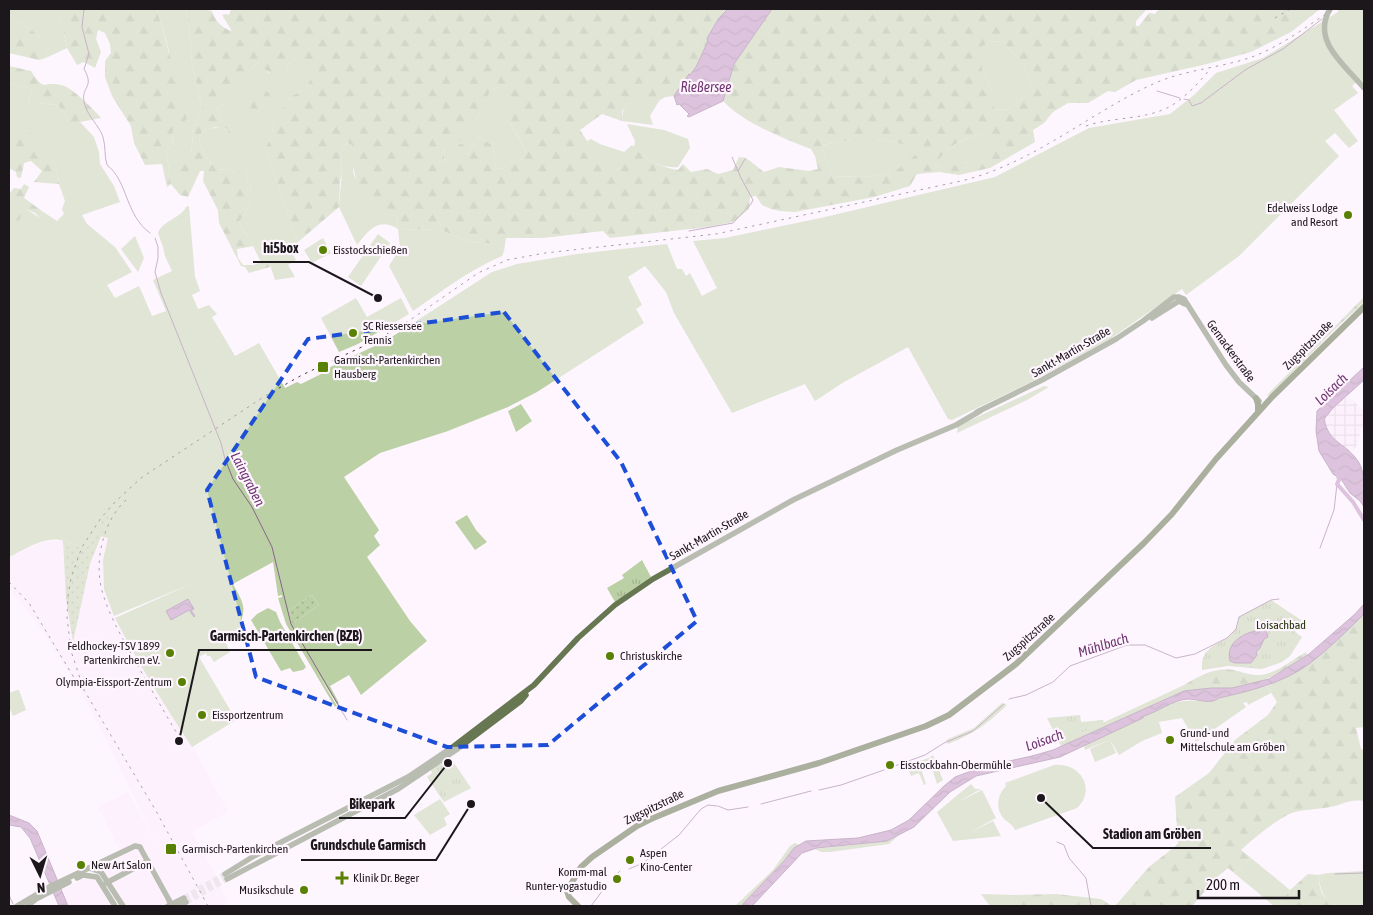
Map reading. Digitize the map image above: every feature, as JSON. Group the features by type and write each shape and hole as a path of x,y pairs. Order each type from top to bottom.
{"main road":[{"path":"1330,9 1324,21 1326,42 1364,88"},
{"name":"Sankt-Martin-Straße","path":"226,876 398,789 456,750 521,701 578,638 615,605 695,554 793,500 956,425 1042,380 1143,322 1174,297 1184,299 1186,305"},
{"name":"Gernackerstraße","path":"1186,305 1239,382 1264,406"},
{"name":"Zugspitzstraße","path":"578,906 568,895 569,886 585,862 648,820 718,791 820,763 926,726 949,715 1016,664 1144,543 1172,514 1212,464 1258,412 1364,307"},
{"path":"1256,398 1258,412"},
{"path":"17,906 135,846 140,847 170,904 185,900 179,906"},
{"path":"106,883 148,861"},
{"path":"95,876 97,867"},
{"path":"97,867 101,872 115,906"},
{"path":"60,884 83,875 95,876 106,883 123,906"},
{"path":"27,906 50,889"}],"highlighted area":[{"path":"504,312 621,462 697,621 548,745 447,747 256,677 207,490 308,339"}],"shaded area":[{"path":"1348,396 1364,411 1364,425 1354,450 1350,451 1334,440 1326,428 1324,419 1333,408"},
{"path":"100,536 108,538 103,560 104,589 114,616 165,707 197,754 228,812 192,832 219,881 228,906 68,906 66,901 63,889 98,874 98,868 101,864 121,853 98,807 128,792 159,847 100,728 74,681 43,631 9,588 9,557 43,542 63,540 66,599 73,641 86,578"}],"green space":[{"path":"9,9 54,9 62,24 67,48 48,57 39,36 29,28 9,18"},
{"path":"54,9 157,9 187,119 173,131 172,148 166,149 171,184 167,187 162,164 145,165 134,143 131,126 112,96 105,77 105,61 111,53 110,44 105,33 98,30 96,39 101,52 95,68 84,62 77,65 67,48 62,24"},
{"path":"157,9 186,9 192,62 202,109 194,126 191,155 180,158 180,195 171,184 166,149 172,148 173,131 169,51"},
{"path":"186,9 212,11 219,24 232,31 222,15 229,15 231,9 728,9 719,18 707,37 708,41 696,67 674,96 665,97 659,101 652,97 640,97 626,105 622,111 622,121 602,114 580,130 591,147 597,148 593,159 604,170 607,168 605,162 608,160 612,167 619,170 623,158 632,157 631,152 634,147 644,156 665,167 678,170 683,164 691,172 707,169 718,174 733,170 739,157 746,158 764,172 779,167 809,171 818,169 811,149 752,123 723,101 734,64 772,9 1147,9 1136,21 1136,26 1139,26 1149,13 1155,14 1159,9 1320,9 1291,32 1251,52 1136,80 1115,92 1108,91 1088,103 1068,103 1053,112 1044,123 1033,130 1035,142 990,168 959,175 939,172 917,174 910,186 874,197 795,212 771,209 762,205 756,196 750,197 749,209 733,222 708,227 610,238 603,231 543,238 506,238 504,251 495,244 469,242 441,230 398,229 397,217 385,213 378,215 371,204 359,196 352,159 356,149 347,142 340,153 342,174 339,207 298,242 265,148 271,138 274,123 291,96 305,89 314,74 304,72 297,58 289,62 286,72 278,75 270,73 258,62 251,69 250,84 240,89 233,89 231,99 217,108 223,123 234,125 236,136 231,136 227,129 215,127 202,131 199,141 205,155 216,169 245,171 250,186 251,198 248,209 239,222 253,244 270,265 270,267 249,273 245,267 241,266 219,223 218,210 203,181 204,171 200,171 188,197 180,195 180,157 191,155 194,126 202,109 192,62","holes":["1002,41 1024,65 1033,91 1008,109 994,110 993,92 982,70 982,47 988,42","498,87 510,100 508,107 510,121 527,153 521,160 516,160 508,144 501,145 510,161 503,169 496,168 493,146 479,136 469,154 465,153 464,145 460,144 454,149 454,155 445,163 445,147 465,138 480,112 480,102 487,101 489,92","983,134 990,140 987,151 974,159 955,166 933,166 944,154 960,141","852,140 879,140 902,144 919,152 893,173 865,177 831,176 822,145","253,246 261,262 254,265 243,265 238,258 237,249"]},
{"path":"1338,9 1364,9 1364,83 1360,79 1352,86 1358,93 1334,110 1358,141 1349,148 1335,133 1325,141 1339,156 1239,256 1186,295 1182,289 1110,339 1033,381 952,420 948,419 908,347 844,382 815,401 805,384 732,413 674,313 666,292 645,266 628,277 642,305 636,309 644,323 537,392 508,407 448,431 380,453 344,477 379,530 374,536 380,545 367,557 410,621 427,641 361,695 349,675 330,686 339,703 337,704 315,669 337,706 335,707 286,624 278,598 282,597 282,595 278,596 273,562 233,584 243,604 243,613 238,634 225,641 230,652 214,662 206,653 199,657 236,720 192,747 152,684 115,618 193,583 114,616 104,589 103,560 108,538 100,536 112,509 96,530 86,550 67,541 47,540 9,557 9,235 21,206 40,218 42,211 57,221 64,214 62,209 65,201 59,184 57,170 52,159 22,124 9,119 9,83 32,89 28,102 58,105 68,119 80,122 94,137 99,152 100,164 114,186 120,202 82,215 87,224 115,247 132,272 107,285 115,298 139,286 152,316 166,311 153,280 172,271 158,233 164,225 189,206 195,277 200,291 192,295 198,309 209,305 217,314 212,317 235,356 259,343 285,388 297,382 301,384 323,373 322,371 387,340 492,272 517,264 577,254 667,244 677,269 682,269 686,276 690,273 702,296 717,288 693,241 725,238 825,217 995,177 1089,128 1170,114 1194,95 1216,73 1263,58 1338,12","holes":["312,595 319,605 292,624 288,611"]},
{"path":"9,18 29,28 39,36 48,57 39,60 9,53"},
{"path":"1002,41 1024,65 1033,91 1008,109 993,110 993,92 982,70 982,47 988,42"},
{"path":"297,58 315,74 305,89 291,96 274,123 271,138 265,148 298,242 290,248 296,260 288,265 295,277 275,280 270,265 253,244 239,222 248,209 251,198 250,186 245,171 216,169 205,155 199,141 202,131 216,127 223,128 236,136 223,123 217,108 231,99 232,89 240,89 251,69 258,62 269,73 286,72 289,62"},
{"path":"9,66 31,71 39,82 44,85 55,84 65,86 82,99 101,118 80,122 78,135 69,133 68,119 58,105 28,102 32,89 9,83"},
{"path":"252,84 269,93 270,98 266,100 265,105 256,114 253,113 244,96 249,96 249,88"},
{"path":"498,87 511,100 509,107 510,121 527,153 521,160 515,160 508,145 502,145 510,161 503,169 496,168 493,146 479,136 469,154 459,154 445,163 445,147 465,137 480,112 480,102 489,92"},
{"path":"640,97 652,97 659,101 650,116 653,125 622,121 624,108"},
{"path":"9,119 22,124 52,159 57,170 59,184 34,182 42,171 31,161 24,163 21,178 17,177 16,172 9,168"},
{"path":"627,124 664,130 688,139 690,148 678,167 660,165 634,148 632,158 619,170 612,167 604,170 592,159 591,147 587,141 591,139 624,152 632,145 634,147 635,141"},
{"path":"983,134 990,140 988,151 978,158 953,168 932,166 954,145"},
{"path":"852,140 894,142 920,152 894,173 865,177 831,176 822,145"},
{"path":"347,142 356,149 353,172 358,185 359,196 371,204 378,214 385,213 397,217 398,229 385,224 379,225 370,230 357,245 339,207 342,172 340,153"},
{"path":"24,184 29,187 24,198 42,211 40,218 35,213 21,207 20,220 16,221 11,232 9,251 9,194 14,188 21,189"},
{"path":"398,229 441,230 469,242 495,244 504,251 502,256 467,274 413,311 389,266 400,248"},
{"path":"378,234 390,243 361,286 348,277"},
{"path":"135,236 144,258 138,272 121,249"},
{"path":"323,238 331,253 312,263 304,250"},
{"path":"1364,297 1364,302 1272,394 1266,396"},
{"name":"SC Riessersee Tennis","path":"356,298 367,317 401,298 409,314 358,344 339,352 321,318"},
{"path":"1044,386 1049,387 1027,400 957,433 958,426"},
{"path":"521,404 532,421 516,432 508,411"},
{"path":"113,506 90,564 73,642 66,599 63,540 86,549 96,530"},
{"path":"467,515 476,530 487,542 475,550 455,522"},
{"path":"642,560 651,577 615,602 607,588 624,578 622,575"},
{"path":"312,595 319,605 292,624 288,611"},
{"name":"Loisachbad","path":"1271,600 1301,620 1295,632 1302,637 1290,656 1282,662 1262,669 1228,666 1202,670 1202,661 1205,654 1209,649 1231,635 1237,628 1239,617","holes":["1254,631 1264,639 1251,663 1235,663"]},
{"path":"268,608 276,612 306,667 303,670 293,672 290,668 281,671 251,620"},
{"path":"1364,614 1364,727 1356,728 1361,749 1364,750 1364,801 1350,801 1330,807 1299,811 1282,818 1259,834 1241,850 1251,858 1234,873 1228,868 1217,877 1192,906 1115,906 1149,867 1178,844 1175,797 1209,773 1236,739 1268,715 1277,702 1267,686 1310,663"},
{"path":"1306,652 1307,655 1262,681 1230,689 1183,691 1182,686 1214,671 1227,669 1251,674 1267,674 1279,669"},
{"path":"1182,686 1183,691 1081,738 1079,734"},
{"path":"1267,686 1271,693 1248,705 1247,702 1243,703 1246,707 1196,742 1182,718 1159,722 1162,733 1142,741 1119,755 1110,740 1116,753 1095,762 1090,749 1109,740 1085,750 1084,746 1169,704 1186,701 1216,700"},
{"path":"19,690 26,710 13,716 9,707 9,693"},
{"path":"1002,703 1007,705 986,723 973,732 948,744 946,740 974,728"},
{"path":"1080,715 1081,722 1103,720 1104,723 1079,734 1081,738 1061,746 1047,718"},
{"path":"933,755 943,780 937,784 930,762 920,766 926,784 924,785 919,773 911,776 909,771 906,771 904,766"},
{"path":"450,757 471,788 444,802 427,777 432,773 431,770"},
{"path":"1054,765 1063,765 1071,768 1083,778 1086,793 1083,801 1077,808 1015,830 1001,815 998,807 999,798 1006,786 1005,783"},
{"path":"971,784 975,789 981,789 956,803 982,790 996,818 969,833 993,821 1001,836 953,841 937,812"},
{"path":"440,799 450,814 444,818 447,825 430,835 414,815"},
{"path":"899,835 889,844 830,852 821,852 815,849 887,841"},
{"path":"795,843 799,845 741,906 735,906 773,870 790,846"},
{"path":"1251,858 1290,890 1278,906 1274,906 1234,873"},
{"path":"1364,871 1364,906 1338,905 1327,900 1320,886 1318,875"},
{"path":"1308,874 1318,875 1323,894 1328,900 1338,906 1278,906 1290,890"},
{"path":"981,894 1013,895 1011,906 990,906"},
{"path":"1056,894 1101,899 1112,906 1011,906 1013,895"}],"water":[{"name":"Rießersee","path":"728,9 772,9 734,64 723,101 689,117 687,116 689,114 679,104 677,105 674,96 696,67 708,41 707,38 719,18"},
{"path":"1364,367 1364,380 1333,408 1324,419 1330,433 1353,455 1361,466 1364,483 1364,507 1350,493 1341,479 1333,474 1319,451 1316,431 1317,411"},
{"path":"188,599 194,609 191,610 195,616 189,610 171,620 166,611"},
{"path":"1364,604 1364,614 1324,652 1299,671 1266,685 1212,701 1188,699 1177,701 1060,757 976,776 950,792 914,827 887,841 817,848 802,853 752,906 741,906 794,848 806,841 858,838 891,830 909,820 955,777 982,767 1053,750 1184,691 1232,688 1269,679 1309,654"},
{"path":"1266,630 1268,637 1264,639 1251,663 1235,663 1230,661 1230,648 1233,643 1248,633"},
{"path":"9,815 29,823 37,831 68,906 59,906 30,838 21,827 9,825"}],"waterway":[{"name":"Laingraben","path":"84,9 82,27 89,54 84,69 88,80 84,93 84,102 103,137 107,165 119,180 136,217 150,233"},
{"path":"1184,99 1189,100 1192,106 1201,103 1245,70 1283,49 1322,19"},
{"path":"1157,91 1180,98"},
{"path":"689,231 733,223 751,204 753,200 732,157"},
{"path":"738,171 745,159"},
{"name":"Laingraben","path":"155,238 158,247 155,272 161,293 221,443 225,459 233,479 252,507 272,547 291,624 347,720"},
{"path":"1337,471 1339,480 1337,484 1353,502 1364,520"},
{"name":"Mühlbach","path":"1320,548 1334,510 1337,484"},
{"name":"Mühlbach","path":"1009,699 1026,695 1053,682 1070,666 1127,645 1145,645 1176,658 1195,654 1227,638 1236,629 1239,617 1271,600 1279,599"},
{"name":"Mühlbach","path":"889,768 925,755 944,743 973,731 1004,704"},
{"name":"Mühlbach","path":"819,790 841,785 884,770"},
{"name":"Mühlbach","path":"761,804 811,791"},
{"name":"Mühlbach","path":"629,869 643,863 679,835 701,809 708,805 717,806"},
{"name":"Mühlbach","path":"718,806 728,810 748,807"},
{"path":"1057,842 1064,845 1069,858 1086,878 1091,906"},
{"name":"Mühlbach","path":"612,879 620,871"},
{"path":"1335,874 1364,873"},
{"name":"Mühlbach","path":"591,906 603,890"},
{"path":"9,895 13,904"}],"tunnel":[{"path":"184,898 225,874"},
{"path":"186,902 227,879"}],"railway":[{"path":"1275,18 1290,9"},
{"path":"208,906 156,811 84,690 71,651 67,617 68,596 71,578 82,547 101,518 141,478 265,396 302,375 381,338 478,273 507,260 545,253 716,234 961,181 987,173 1036,151 1106,109 1153,84 1177,75 1227,64 1263,52 1304,29 1333,9"},
{"path":"1086,126 1147,115 1167,108 1190,91 1210,69"},
{"path":"126,500 111,519 102,542 99,567 102,591 120,633 186,749"},
{"path":"9,582 29,603 76,681"}],"place":[{"name":"Edelweiss Lodge and Resort","path":"1348,215"},
{"name":"Eisstockschießen","path":"323,250"},
{"name":"hi5box","path":"378,298"},
{"name":"SC Riessersee Tennis","path":"353,333"},
{"name":"Garmisch-Partenkirchen Hausberg","path":"323,367"},
{"name":"Feldhockey-TSV 1899 Partenkirchen eV.","path":"170,653"},
{"name":"Christuskirche","path":"610,656"},
{"name":"Olympia-Eissport-Zentrum","path":"182,682"},
{"name":"Eissportzentrum","path":"202,715"},
{"name":"Grund- und Mittelschule am Gröben","path":"1170,740"},
{"name":"Garmisch-Partenkirchen (BZB)","path":"179,741"},
{"name":"Bikepark","path":"448,763"},
{"name":"Eisstockbahn-Obermühle","path":"890,765"},
{"name":"Stadion am Gröben","path":"1041,798"},
{"name":"Grundschule Garmisch","path":"471,804"},
{"name":"Garmisch-Partenkirchen","path":"171,849"},
{"name":"Aspen Kino-Center","path":"630,860"},
{"name":"New Art Salon","path":"81,865"},
{"name":"Klinik Dr. Beger","path":"342,878"},
{"name":"Komm-mal Runter-yogastudio","path":"617,879"},
{"name":"Musikschule","path":"304,890"}],"water label":[{"name":"Loisach","path":"1331,389"},
{"name":"Loisach","path":"1044,740"}]}
